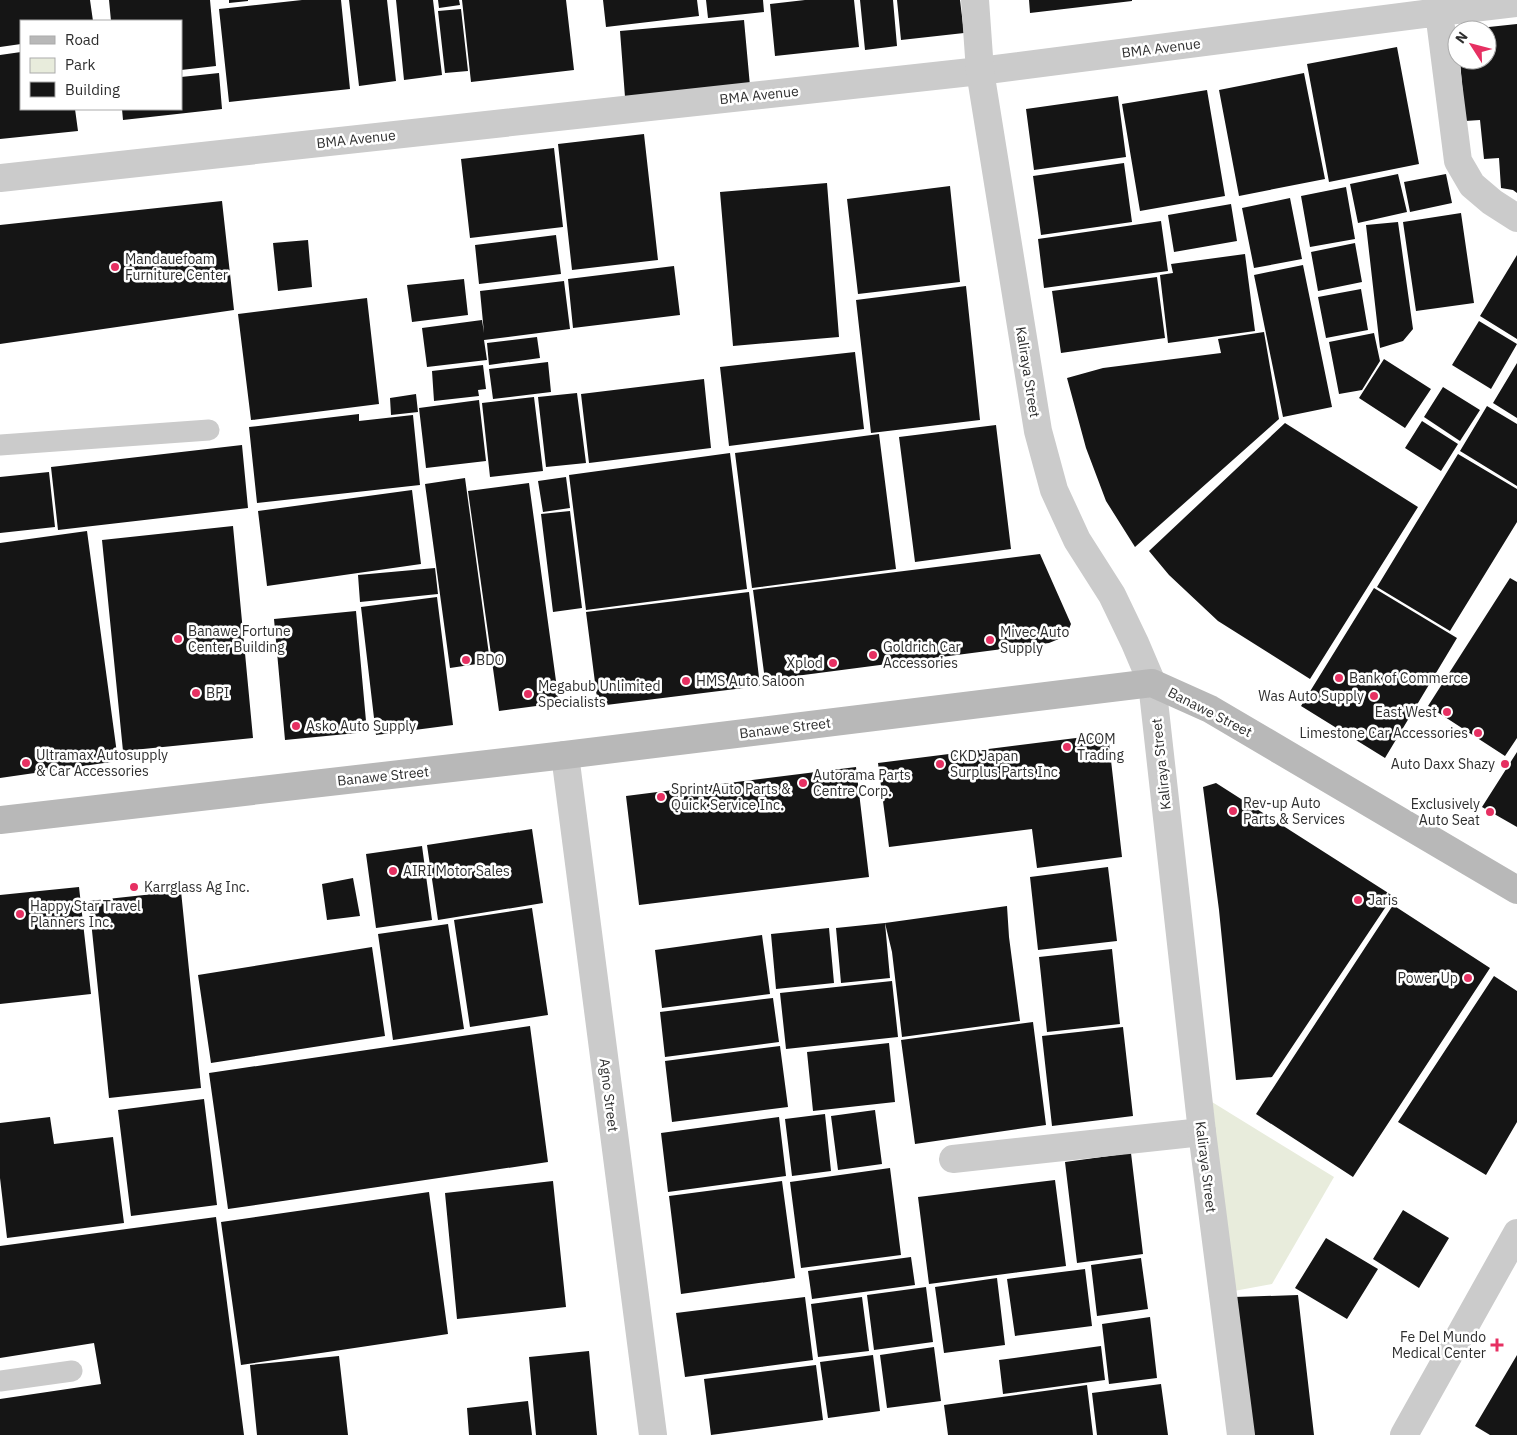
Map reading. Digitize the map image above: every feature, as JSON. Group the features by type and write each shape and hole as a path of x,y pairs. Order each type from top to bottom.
{"main road":[{"name":"Banawe Street","path":"0,820 565,755 1152,683 1210,709 1517,890"}],"street":[{"name":"Kaliraya Street","path":"975,0 980,71 1038,431 1054,490 1077,540 1112,595 1152,683 1202,1132 1241,1435"},
{"name":"BMA Avenue","path":"0,178 980,71 1438,6 1517,3"},
{"path":"1438,6 1458,161 1472,185 1492,202 1517,218"},
{"name":"Agno Street","path":"565,755 653,1435"},
{"path":"953,1159 1202,1132"},
{"path":"1404,1435 1516,1239"}],"lane":[{"path":"0,445 208,430"},
{"path":"0,1381 72,1371"}],"green space":[{"path":"1212,1102 1334,1177 1272,1284 1234,1291"}],"building":[{"path":"0,0 90,0 93,20 20,20 20,44 0,47"},
{"path":"109,0 210,0 216,66 182,70 182,20 111,20"},
{"path":"229,0 248,0 248,1 229,3"},
{"path":"302,0 341,0 350,89 229,102 219,9"},
{"path":"349,0 387,0 396,81 359,86"},
{"path":"396,0 433,0 442,75 404,80"},
{"path":"438,0 459,0 460,5 439,8"},
{"path":"462,0 566,0 574,70 471,82"},
{"path":"603,0 697,0 699,16 606,27"},
{"path":"706,0 763,0 764,12 708,18"},
{"path":"805,0 854,0 859,47 775,56 770,4"},
{"path":"860,0 893,0 897,46 865,50"},
{"path":"897,0 960,0 964,33 901,40"},
{"path":"1029,0 1132,0 1132,1 1030,13"},
{"path":"461,9 468,71 445,73 438,11"},
{"path":"744,20 750,86 625,97 620,31"},
{"path":"1517,24 1517,193 1513,190 1501,188 1499,158 1484,159 1480,120 1465,121 1461,70 1497,70 1497,26"},
{"path":"1397,47 1419,164 1329,182 1307,64"},
{"path":"20,52 20,110 75,110 78,131 0,139 0,55"},
{"path":"219,73 222,109 123,120 122,110 182,110 182,77"},
{"path":"1304,73 1325,179 1239,196 1219,90"},
{"path":"1207,90 1225,196 1140,211 1122,104"},
{"path":"1118,96 1126,157 1034,170 1026,109"},
{"path":"644,134 658,260 572,270 558,144"},
{"path":"554,148 563,227 470,238 461,159"},
{"path":"1124,163 1132,222 1041,235 1033,176"},
{"path":"1398,174 1407,212 1358,223 1350,184"},
{"path":"1446,174 1452,203 1410,212 1404,182"},
{"path":"827,183 839,337 733,346 720,192"},
{"path":"950,186 960,282 858,294 847,199"},
{"path":"1346,187 1355,239 1310,247 1301,196"},
{"path":"1290,198 1302,259 1254,268 1242,208"},
{"name":"Mandauefoam Furniture Center","path":"222,201 234,310 0,344 0,225"},
{"path":"1231,204 1237,241 1174,252 1168,215"},
{"path":"1461,213 1474,303 1416,311 1403,222"},
{"path":"1161,221 1168,271 1044,288 1038,239"},
{"path":"1398,222 1413,329 1403,341 1380,348 1366,225"},
{"path":"556,235 561,274 479,284 475,245"},
{"path":"308,240 312,287 278,291 273,243"},
{"path":"1355,243 1362,282 1318,291 1311,252"},
{"path":"1245,254 1255,331 1168,343 1160,275 1173,273 1171,264"},
{"path":"1517,255 1517,339 1480,316"},
{"path":"1303,265 1332,407 1283,417 1254,275"},
{"path":"674,266 680,315 573,328 568,279"},
{"path":"1157,277 1165,338 1061,353 1052,291"},
{"path":"464,279 468,315 412,322 407,285"},
{"path":"564,281 570,329 484,340 487,360 427,367 422,328 482,320 484,333 480,291"},
{"path":"966,286 980,420 871,433 856,300"},
{"path":"1361,289 1368,330 1326,338 1318,297"},
{"path":"367,298 379,404 251,420 238,314"},
{"path":"1479,321 1517,344 1491,389 1452,365"},
{"path":"1264,332 1279,419 1135,547 1106,501 1086,448 1067,378 1103,368 1221,353 1218,339"},
{"path":"1374,333 1380,361 1362,390 1339,394 1329,342"},
{"path":"537,337 540,358 489,365 487,343"},
{"path":"855,352 864,429 729,446 720,367"},
{"path":"1384,359 1431,389 1405,428 1359,398"},
{"path":"548,362 551,392 493,399 489,369"},
{"path":"1517,363 1517,418 1493,403"},
{"path":"483,365 486,389 478,390 479,396 434,401 432,371"},
{"path":"704,379 711,448 589,463 581,394"},
{"path":"1443,387 1480,410 1460,441 1424,417"},
{"path":"577,393 586,463 546,467 538,397"},
{"path":"416,394 418,412 391,415 390,398"},
{"path":"534,397 543,471 490,477 482,403"},
{"path":"479,400 486,461 426,468 419,408"},
{"path":"1487,406 1517,424 1517,486 1460,451"},
{"path":"359,414 359,421 413,415 420,485 257,503 249,427"},
{"path":"1422,421 1458,444 1441,471 1405,448"},
{"path":"1285,423 1418,507 1310,679 1218,621 1169,575 1149,551"},
{"path":"996,425 1011,549 915,562 899,437"},
{"path":"879,434 896,569 752,588 735,453"},
{"path":"242,445 248,508 58,530 51,467"},
{"path":"730,453 747,589 586,610 569,475"},
{"path":"1458,454 1517,489 1517,522 1450,631 1377,587"},
{"path":"49,472 55,527 0,533 0,477"},
{"path":"566,477 570,508 543,512 538,481"},
{"path":"465,478 490,662 450,668 425,484"},
{"path":"529,483 559,703 499,711 468,491"},
{"path":"412,490 421,564 267,586 258,511"},
{"path":"570,511 582,608 553,612 541,514"},
{"name":"Banawe Fortune Center Building","path":"233,526 253,738 123,751 102,540"},
{"path":"87,531 118,761 0,778 0,543"},
{"path":"1040,554 1071,624 1066,636 1049,643 765,680 753,590"},
{"path":"435,568 438,594 360,602 358,575"},
{"path":"1510,578 1517,582 1517,738 1505,756 1428,706"},
{"path":"1374,588 1457,638 1385,758 1301,706"},
{"path":"749,592 760,686 598,706 586,612"},
{"path":"437,597 453,725 376,735 361,607"},
{"path":"356,611 367,732 285,740 274,619"},
{"path":"1108,734 1122,857 1037,868 1032,829 889,847 878,763"},
{"path":"1517,752 1517,827 1482,807"},
{"path":"856,767 869,877 639,905 626,796"},
{"path":"1216,783 1393,896 1272,1077 1236,1080 1219,910 1203,787"},
{"path":"532,829 543,903 438,920 427,845"},
{"path":"422,846 432,920 376,928 366,854"},
{"path":"1108,867 1117,941 1038,950 1030,877"},
{"path":"353,878 360,916 327,920 322,884"},
{"path":"79,887 91,994 0,1004 0,895"},
{"path":"181,891 201,1088 109,1098 89,901"},
{"path":"1393,905 1490,968 1353,1177 1256,1114"},
{"path":"1007,906 1020,1021 902,1037 892,952 885,923"},
{"path":"532,908 548,1015 470,1027 454,920"},
{"path":"885,923 890,978 841,983 836,928"},
{"path":"448,924 464,1029 393,1040 378,934"},
{"path":"829,928 834,983 776,989 771,934"},
{"path":"762,935 770,994 662,1008 655,950"},
{"path":"372,947 385,1036 211,1063 198,975"},
{"path":"1112,949 1120,1024 1047,1032 1039,957"},
{"path":"1494,976 1517,991 1517,1122 1486,1175 1398,1122"},
{"path":"892,981 898,1037 786,1049 780,993"},
{"path":"773,998 779,1042 665,1057 660,1012"},
{"path":"1033,1022 1046,1125 915,1144 901,1040"},
{"path":"530,1026 548,1162 228,1209 209,1073"},
{"path":"1123,1027 1133,1116 1052,1126 1042,1036"},
{"path":"889,1043 895,1102 813,1111 807,1052"},
{"path":"780,1046 788,1107 672,1122 665,1061"},
{"path":"204,1099 217,1205 131,1216 118,1110"},
{"path":"875,1110 882,1164 838,1170 831,1116"},
{"path":"825,1114 831,1171 792,1176 785,1119"},
{"path":"50,1117 54,1144 113,1137 124,1223 7,1238 0,1178 0,1123"},
{"path":"779,1117 786,1176 668,1192 661,1133"},
{"path":"1131,1153 1143,1254 1077,1263 1065,1162"},
{"path":"890,1168 901,1255 801,1268 790,1182"},
{"path":"1055,1180 1066,1266 929,1284 918,1197"},
{"path":"553,1181 566,1307 457,1319 445,1193"},
{"path":"782,1181 795,1278 681,1294 669,1196"},
{"path":"429,1192 448,1334 241,1365 221,1222"},
{"path":"1403,1210 1449,1238 1419,1288 1373,1259"},
{"path":"216,1217 244,1435 0,1435 0,1399 101,1384 94,1343 0,1358 0,1246"},
{"path":"1326,1238 1378,1269 1347,1319 1295,1288"},
{"path":"911,1257 915,1285 812,1299 808,1271"},
{"path":"1141,1258 1148,1309 1097,1316 1091,1265"},
{"path":"1085,1269 1092,1326 1015,1336 1007,1279"},
{"path":"997,1278 1005,1345 944,1353 935,1287"},
{"path":"926,1287 933,1342 874,1350 867,1295"},
{"path":"1298,1295 1314,1435 1252,1435 1234,1297"},
{"path":"805,1297 813,1360 685,1377 676,1313"},
{"path":"862,1297 869,1351 818,1357 811,1304"},
{"path":"1150,1317 1157,1378 1109,1384 1102,1324"},
{"path":"1101,1346 1105,1380 1003,1394 999,1360"},
{"path":"934,1347 941,1401 887,1408 880,1355"},
{"path":"589,1351 597,1435 536,1435 529,1357"},
{"path":"873,1355 880,1411 828,1418 820,1362"},
{"path":"1517,1355 1517,1435 1490,1435 1475,1426"},
{"path":"339,1356 348,1435 257,1435 250,1365"},
{"path":"816,1365 823,1420 711,1435 704,1379"},
{"path":"1161,1384 1168,1435 1097,1435 1092,1393"},
{"path":"1087,1385 1093,1435 948,1435 944,1405"},
{"path":"528,1401 532,1435 469,1435 467,1408"}],"place":[{"name":"Mandauefoam Furniture Center","path":"115,267"},
{"name":"Banawe Fortune Center Building","path":"178,639"},
{"name":"Mivec Auto Supply","path":"990,640"},
{"name":"Goldrich Car Accessories","path":"873,655"},
{"name":"BDO","path":"466,660"},
{"name":"Xplod","path":"833,663"},
{"name":"Bank of Commerce","path":"1339,678"},
{"name":"HMS Auto Saloon","path":"686,681"},
{"name":"BPI","path":"196,693"},
{"name":"Megabub Unlimited Specialists","path":"528,694"},
{"name":"Was Auto Supply","path":"1374,696"},
{"name":"East West","path":"1447,712"},
{"name":"Asko Auto Supply","path":"296,726"},
{"name":"Limestone Car Accessories","path":"1478,733"},
{"name":"ACOM Trading","path":"1067,747"},
{"name":"Ultramax Autosupply & Car Accessories","path":"26,763"},
{"name":"CKD Japan Surplus Parts Inc","path":"940,764"},
{"name":"Auto Daxx Shazy","path":"1505,764"},
{"name":"Autorama Parts Centre Corp.","path":"803,783"},
{"name":"Sprint Auto Parts & Quick Service Inc.","path":"661,797"},
{"name":"Rev-up Auto Parts & Services","path":"1233,811"},
{"name":"Exclusively Auto Seat","path":"1490,812"},
{"name":"AIRI Motor Sales","path":"393,871"},
{"name":"Karrglass Ag Inc.","path":"134,887"},
{"name":"Jaris","path":"1358,900"},
{"name":"Happy Star Travel Planners Inc.","path":"20,914"},
{"name":"Power Up","path":"1468,978"},
{"name":"Fe Del Mundo Medical Center","path":"1497,1345"}]}
